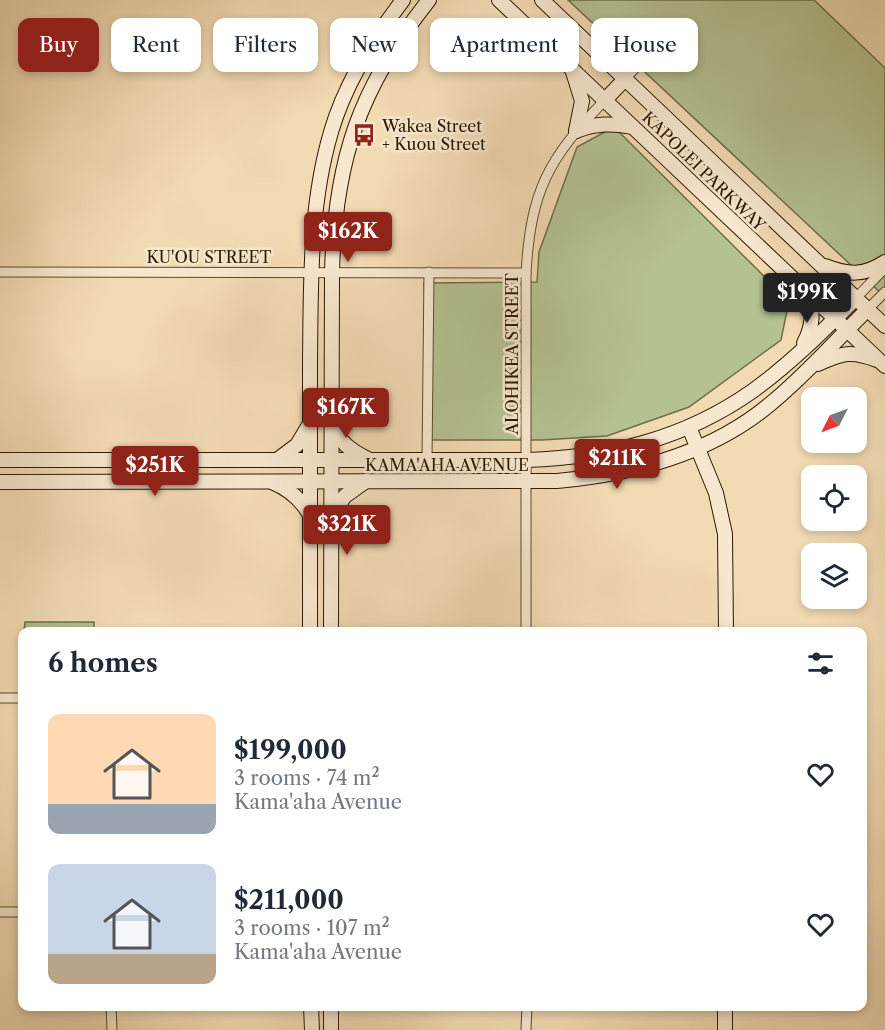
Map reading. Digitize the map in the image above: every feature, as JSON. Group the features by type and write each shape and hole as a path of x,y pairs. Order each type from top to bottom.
{"street":[{"path":"310,627 311,272 316,198 332,128 345,96 363,61 403,0"},
{"path":"331,627 332,272 333,235 339,184 356,123 375,79 389,54 429,0"},
{"name":"KAPOLEI PARKWAY","path":"499,0 518,18"},
{"name":"KAPOLEI PARKWAY","path":"542,0 885,326"},
{"path":"573,72 582,100 576,131"},
{"name":"KAPOLEI PARKWAY","path":"575,72 883,363"},
{"path":"605,100 632,72"},
{"name":"ALOHIKEA STREET","path":"526,627 526,273 531,225 539,191 555,160 576,131 605,100"},
{"path":"576,131 606,123 634,127"},
{"path":"821,265 839,272 859,274 885,262"},
{"path":"856,298 885,268"},
{"name":"KU'OU STREET","path":"0,272 526,273"},
{"path":"427,459 429,272"},
{"path":"800,352 812,324 812,307 806,291"},
{"path":"868,309 885,292"},
{"name":"KAMA'AHA AVENUE","path":"0,460 527,460 574,458 621,450 689,427 738,401 778,372 856,298"},
{"name":"KAMA'AHA AVENUE","path":"0,482 557,482 623,472 698,448 748,420 768,406 811,367 868,309"},
{"path":"811,367 844,353 864,355 883,363"},
{"path":"330,418 336,435 344,445 370,460"},
{"path":"277,460 297,445 310,423"},
{"path":"689,427 716,493 726,534 726,627"},
{"path":"271,481 296,496 310,515"},
{"path":"331,516 345,496 366,481"},
{"path":"0,698 18,698"},
{"path":"0,912 18,912"},
{"path":"111,1011 112,1030"},
{"path":"312,1011 312,1030"},
{"path":"330,1030 331,1011"},
{"path":"526,1011 526,1030"},
{"path":"725,1011 726,1030"}],"green space":[{"path":"568,0 814,0 885,68 885,297 645,72 698,72 698,18 591,18 591,22"},
{"path":"614,127 789,301 781,340 689,407 607,436 542,440 431,440 424,283 537,282 539,252 577,147"},
{"path":"25,622 94,622 94,627 24,627"}],"place":[{"name":"Wakea Street + Kuou Street","path":"364,135"}]}
